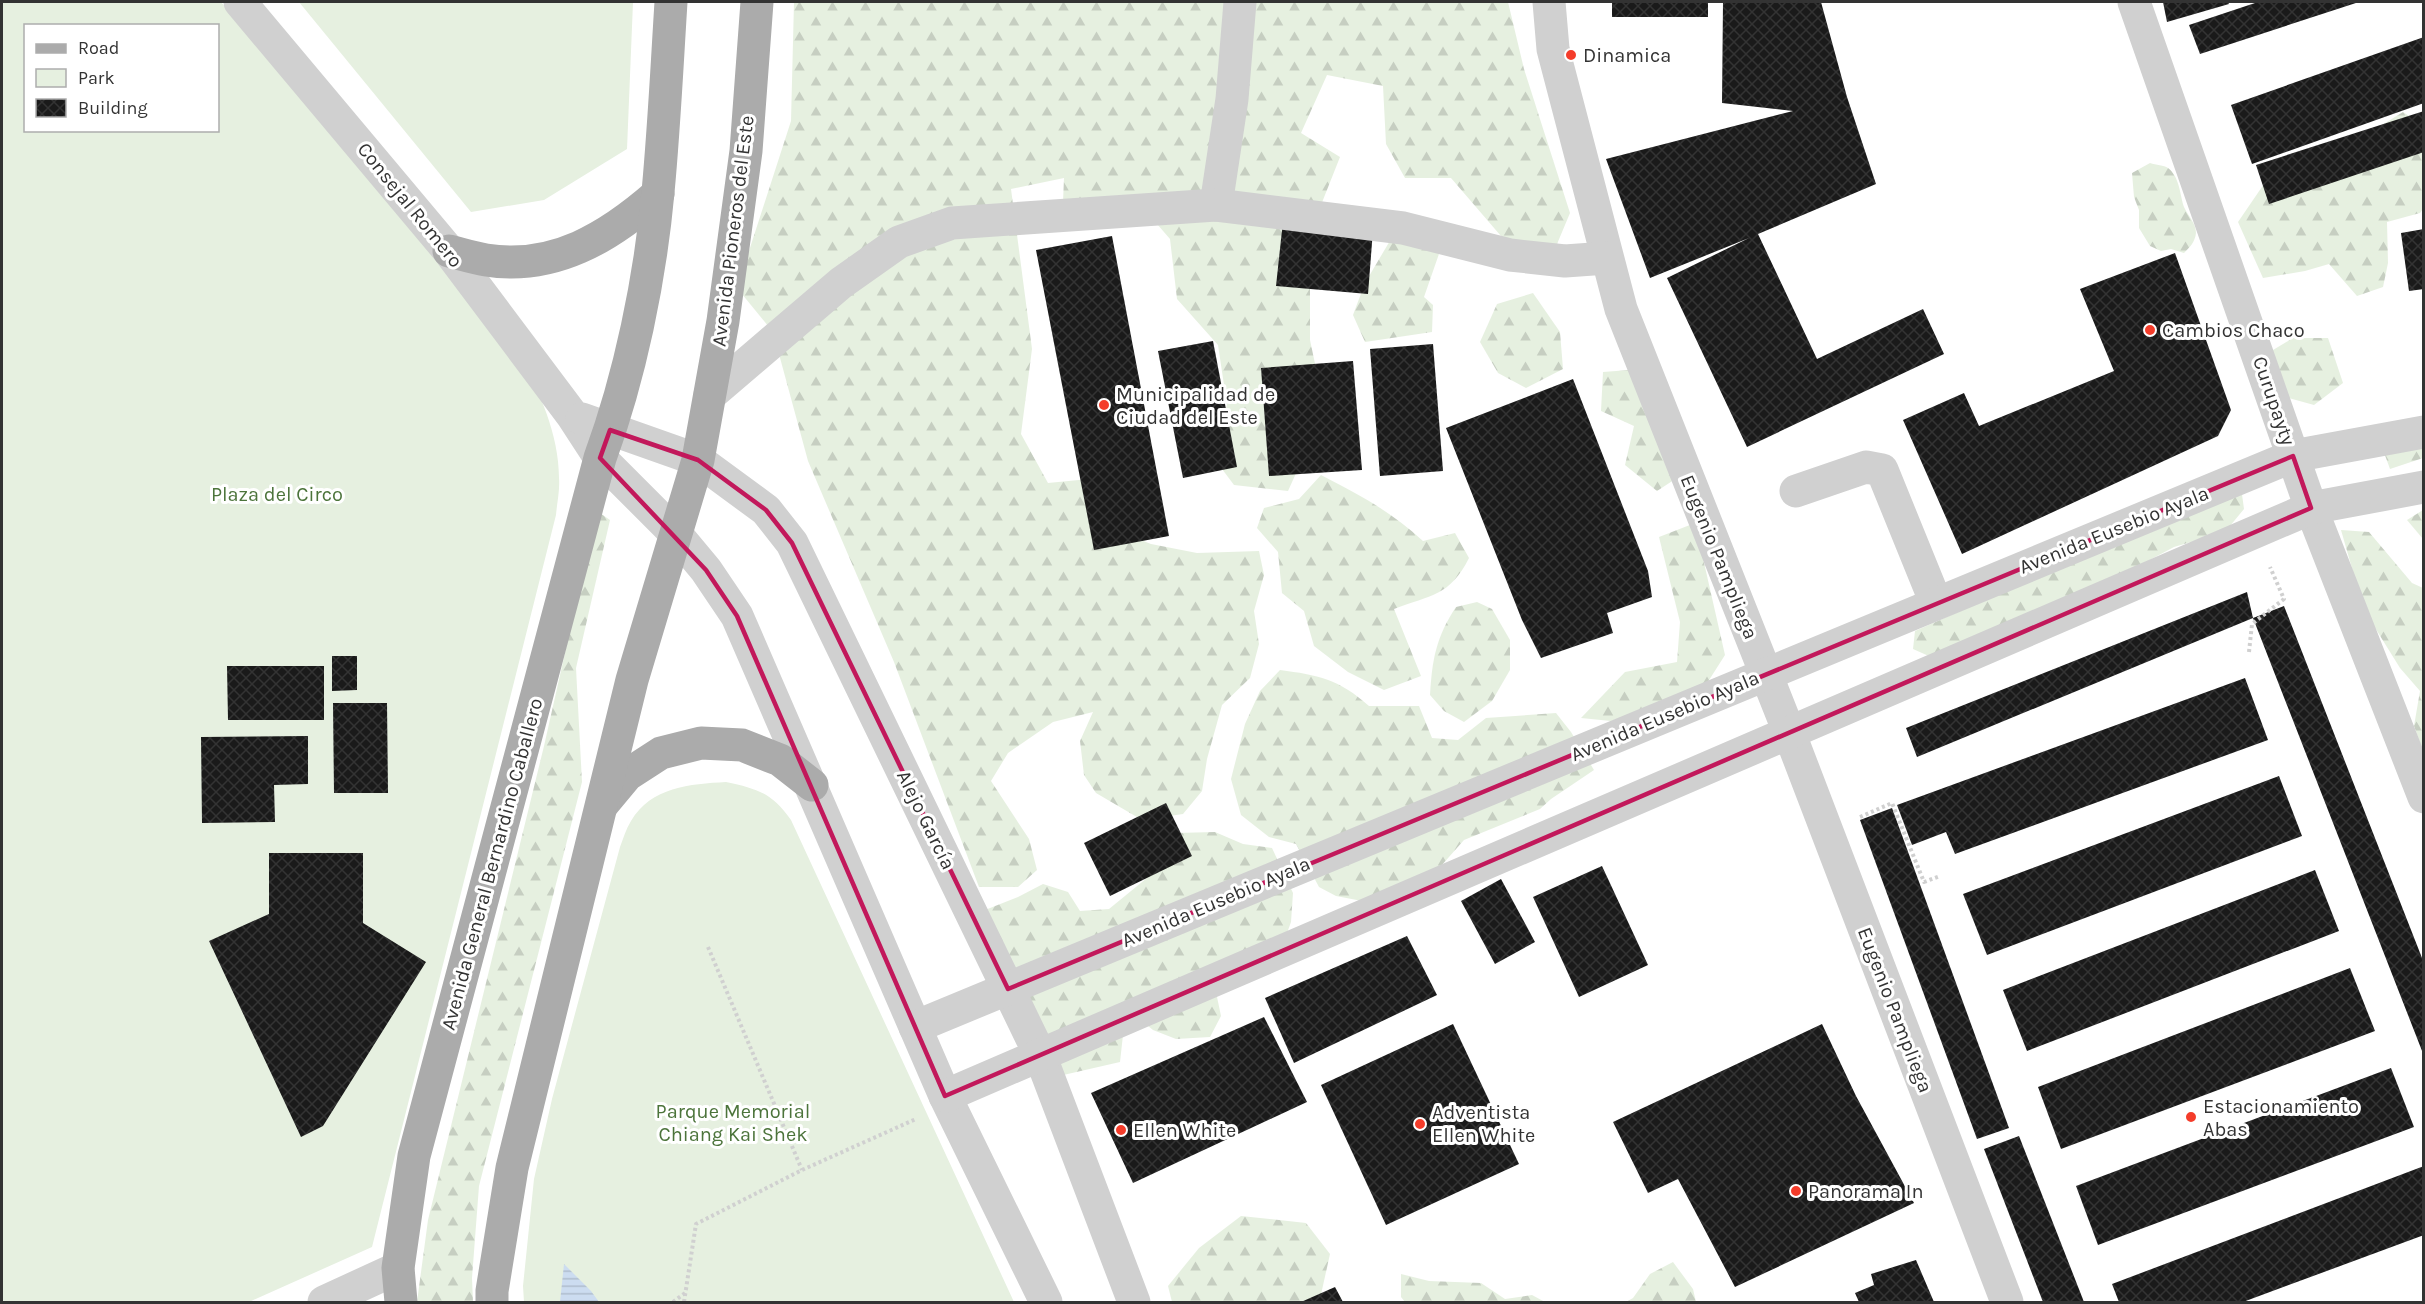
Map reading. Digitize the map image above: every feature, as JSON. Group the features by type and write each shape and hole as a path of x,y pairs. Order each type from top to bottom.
{"main road":[{"path":"605,444 641,307 658,194 671,2"},
{"name":"Avenida Pioneros del Este","path":"698,460 723,321 746,150 757,2"},
{"path":"449,251 487,260 526,261 564,254 601,238 633,217 658,194"},
{"name":"Avenida General Bernardino Caballero","path":"401,1302 398,1268 414,1156 605,444"},
{"path":"492,1302 512,1168 632,680 698,460"},
{"path":"601,806 627,775 661,753 701,742 742,745 780,760 812,785"}],"street":[{"name":"Consejal Romero","path":"240,2 449,251 572,415 605,444"},
{"path":"1216,205 1232,99 1240,2"},
{"name":"Eugenio Pampliega","path":"1550,2 1553,49 1621,309 1789,732 2007,1302"},
{"name":"Curupayty","path":"2134,2 2311,508 2424,797"},
{"path":"710,395 841,283 899,242 952,223 1216,205 1403,228 1510,255 1565,261 1607,258"},
{"name":"Avenida Eusebio Ayala","path":"915,1027 2293,456 2424,432"},
{"path":"605,444 705,570 737,616 947,1100 1046,1302"},
{"name":"Alejo García","path":"605,444 698,460 766,510 792,543 1040,1055 1134,1302"},
{"path":"1796,491 1866,468 1882,470 1936,603"},
{"path":"947,1100 1040,1055 2311,508 2424,487"},
{"path":"324,1302 398,1268"}],"path":[{"path":"2248,652 2252,624 2284,599 2255,532"},
{"path":"1827,830 1892,803 1924,882 1940,876"},
{"path":"708,947 802,1170"},
{"path":"684,1302 696,1224 947,1100"},
{"path":"673,1302 685,1293"}],"highlighted area":[{"path":"610,430 698,460 766,510 792,543 1008,989 2293,456 2311,508 945,1096 737,616 706,570 600,458"}],"green space":[{"name":"Plaza del Circo","path":"2,2 221,2 519,353 534,382 556,445 559,492 556,515 372,1247 249,1302 2,1302"},
{"path":"299,2 633,2 627,149 544,200 471,212"},
{"path":"794,2 1508,2 1524,69 1570,213 1552,256 1513,250 1451,178 1405,178 1386,144 1383,86 1327,75 1301,133 1340,157 1321,205 1310,288 1310,340 1321,392 1311,440 1288,491 1234,485 1210,453 1227,405 1218,345 1177,299 1170,239 1138,202 1062,226 1064,178 1011,189 1032,349 1021,434 1048,483 1089,479 1095,522 1151,544 1197,553 1259,551 1264,575 1254,611 1259,644 1250,678 1222,705 1207,759 1202,791 1183,814 1142,820 1096,793 1084,775 1080,741 1093,712 1053,722 1008,753 991,781 1029,839 1037,870 1018,887 979,887 894,662 808,461 773,332 737,288 791,121"},
{"path":"2403,112 2423,125 2423,209 2420,213 2387,222 2388,263 2383,287 2357,296 2329,264 2305,271 2263,278 2238,222 2266,181 2374,130"},
{"path":"2150,163 2166,167 2175,176 2184,207 2195,226 2195,239 2184,253 2171,249 2161,251 2150,246 2139,228 2139,210 2134,197 2132,173"},
{"path":"1391,239 1440,251 1424,297 1433,305 1432,332 1365,342 1353,315 1365,283"},
{"path":"1533,293 1560,332 1563,369 1526,388 1498,373 1480,342 1497,304"},
{"path":"2293,338 2328,338 2343,383 2314,405 2285,397 2268,353"},
{"path":"1642,369 1683,474 1657,491 1625,465 1634,426 1601,411 1603,372"},
{"path":"2423,439 2423,458 2390,469 2382,447"},
{"path":"1321,475 1374,504 1423,541 1455,533 1469,558 1462,571 1447,587 1429,597 1394,609 1421,676 1384,690 1348,672 1314,646 1304,611 1282,593 1278,552 1257,528 1264,508 1299,499"},
{"path":"2241,487 2244,509 2225,532 2174,547 2144,563 1931,657 1913,649 1915,631"},
{"path":"2423,510 2423,539 2407,520"},
{"path":"597,511 610,520 576,668 582,782 479,1186 472,1278 473,1302 417,1302 428,1220 544,746"},
{"path":"1695,523 1725,655 1704,688 1611,721 1581,718 1625,672 1677,662 1680,622 1659,537"},
{"path":"2341,530 2369,532 2412,583 2423,588 2423,751 2414,726 2420,691 2400,668 2364,610"},
{"path":"1477,602 1492,609 1510,640 1510,670 1492,701 1464,722 1444,711 1430,695 1432,671 1436,649 1444,628 1456,607"},
{"path":"1280,670 1306,674 1338,684 1369,706 1419,706 1432,738 1458,740 1486,718 1556,713 1571,732 1594,770 1540,809 1464,840 1441,866 1362,901 1336,896 1319,887 1296,844 1269,837 1241,815 1231,779 1245,724 1260,691"},
{"name":"Parque Memorial Chiang Kai Shek","path":"726,782 756,790 771,798 791,820 1014,1302 524,1302 523,1286 534,1179 552,1099 625,834 639,810 660,794 685,786"},
{"path":"1215,832 1243,844 1272,848 1293,893 1291,922 1282,947 1212,973 1221,1016 1210,1037 1176,1039 1153,1030 1126,1008 1120,1062 1059,1076 985,910 1043,884 1068,892 1080,911 1109,909 1153,873 1176,833"},
{"path":"1241,1216 1306,1223 1330,1254 1320,1299 1315,1302 1172,1302 1168,1286 1199,1248"},
{"path":"1673,1262 1693,1289 1696,1302 1626,1302 1633,1298 1650,1274"},
{"path":"1401,1274 1429,1281 1481,1283 1505,1299 1532,1295 1545,1302 1405,1302 1401,1297"}],"water":[{"path":"564,1264 591,1291 599,1302 560,1302"}],"building":[{"path":"1612,2 1708,2 1708,17 1612,17"},
{"path":"1723,2 1821,2 1847,97 1876,184 1758,234 1817,359 1923,309 1944,354 1747,447 1667,278 1749,238 1650,278 1606,159 1793,111 1722,103"},
{"path":"2163,2 2228,2 2229,4 2167,22"},
{"path":"2258,2 2359,2 2200,54 2189,25"},
{"path":"2424,37 2424,103 2252,164 2231,105"},
{"path":"2424,111 2424,152 2269,204 2256,165"},
{"path":"1283,221 1373,230 1368,294 1276,286"},
{"path":"2424,229 2424,289 2409,291 2401,233"},
{"path":"1112,236 1169,536 1094,550 1036,250"},
{"path":"2175,253 2231,410 2218,436 1962,554 1903,420 1964,393 1979,426 2114,371 2080,289"},
{"path":"1213,341 1237,467 1183,478 1158,351"},
{"path":"1433,344 1443,471 1380,476 1370,349"},
{"path":"1353,361 1362,470 1269,476 1261,368"},
{"path":"1573,379 1648,571 1652,597 1607,613 1613,633 1541,658 1522,620 1446,428"},
{"path":"2247,592 2253,618 1917,757 1906,728"},
{"path":"2284,606 2424,963 2424,1056 2253,618"},
{"path":"332,656 357,656 357,690 332,691"},
{"path":"227,666 324,666 324,720 228,720"},
{"path":"2245,678 2268,740 1955,854 1946,832 1912,845 1897,805"},
{"path":"333,703 387,703 388,793 334,793"},
{"path":"308,736 308,784 274,785 275,822 202,823 201,737"},
{"path":"2279,776 2302,836 1987,955 1963,894"},
{"path":"1166,803 1192,856 1110,896 1084,843"},
{"path":"1892,808 2009,1128 1977,1139 1860,820"},
{"path":"269,853 363,853 363,923 426,962 323,1126 301,1137 209,941 269,914"},
{"path":"1602,866 1648,965 1579,997 1533,897"},
{"path":"2315,870 2339,931 2027,1051 2003,990"},
{"path":"1501,879 1535,942 1495,964 1461,901"},
{"path":"1407,936 1437,995 1294,1063 1265,998"},
{"path":"2350,968 2375,1031 2061,1149 2038,1087"},
{"path":"1264,1017 1307,1102 1133,1183 1091,1093"},
{"name":"Adventista Ellen White","path":"1453,1024 1519,1164 1386,1225 1321,1085"},
{"path":"1822,1024 1856,1096 1914,1203 1735,1287 1678,1179 1648,1193 1613,1122"},
{"path":"2391,1068 2414,1127 2098,1245 2076,1186"},
{"path":"2019,1136 2084,1302 2043,1302 1984,1149"},
{"path":"2424,1166 2424,1235 2243,1302 2119,1302 2112,1284"},
{"path":"1916,1260 1934,1302 1859,1302 1855,1293 1874,1285 1871,1274"},
{"path":"1335,1287 1343,1302 1301,1302"}],"place":[{"name":"Dinamica","path":"1571,55"},
{"name":"Cambios Chaco","path":"2150,330"},
{"name":"Municipalidad de Ciudad del Este","path":"1104,405"},
{"name":"Estacionamiento Abas","path":"2191,1117"},
{"name":"Adventista Ellen White","path":"1420,1124"},
{"name":"Ellen White","path":"1121,1130"},
{"name":"Panorama In","path":"1796,1191"}]}
